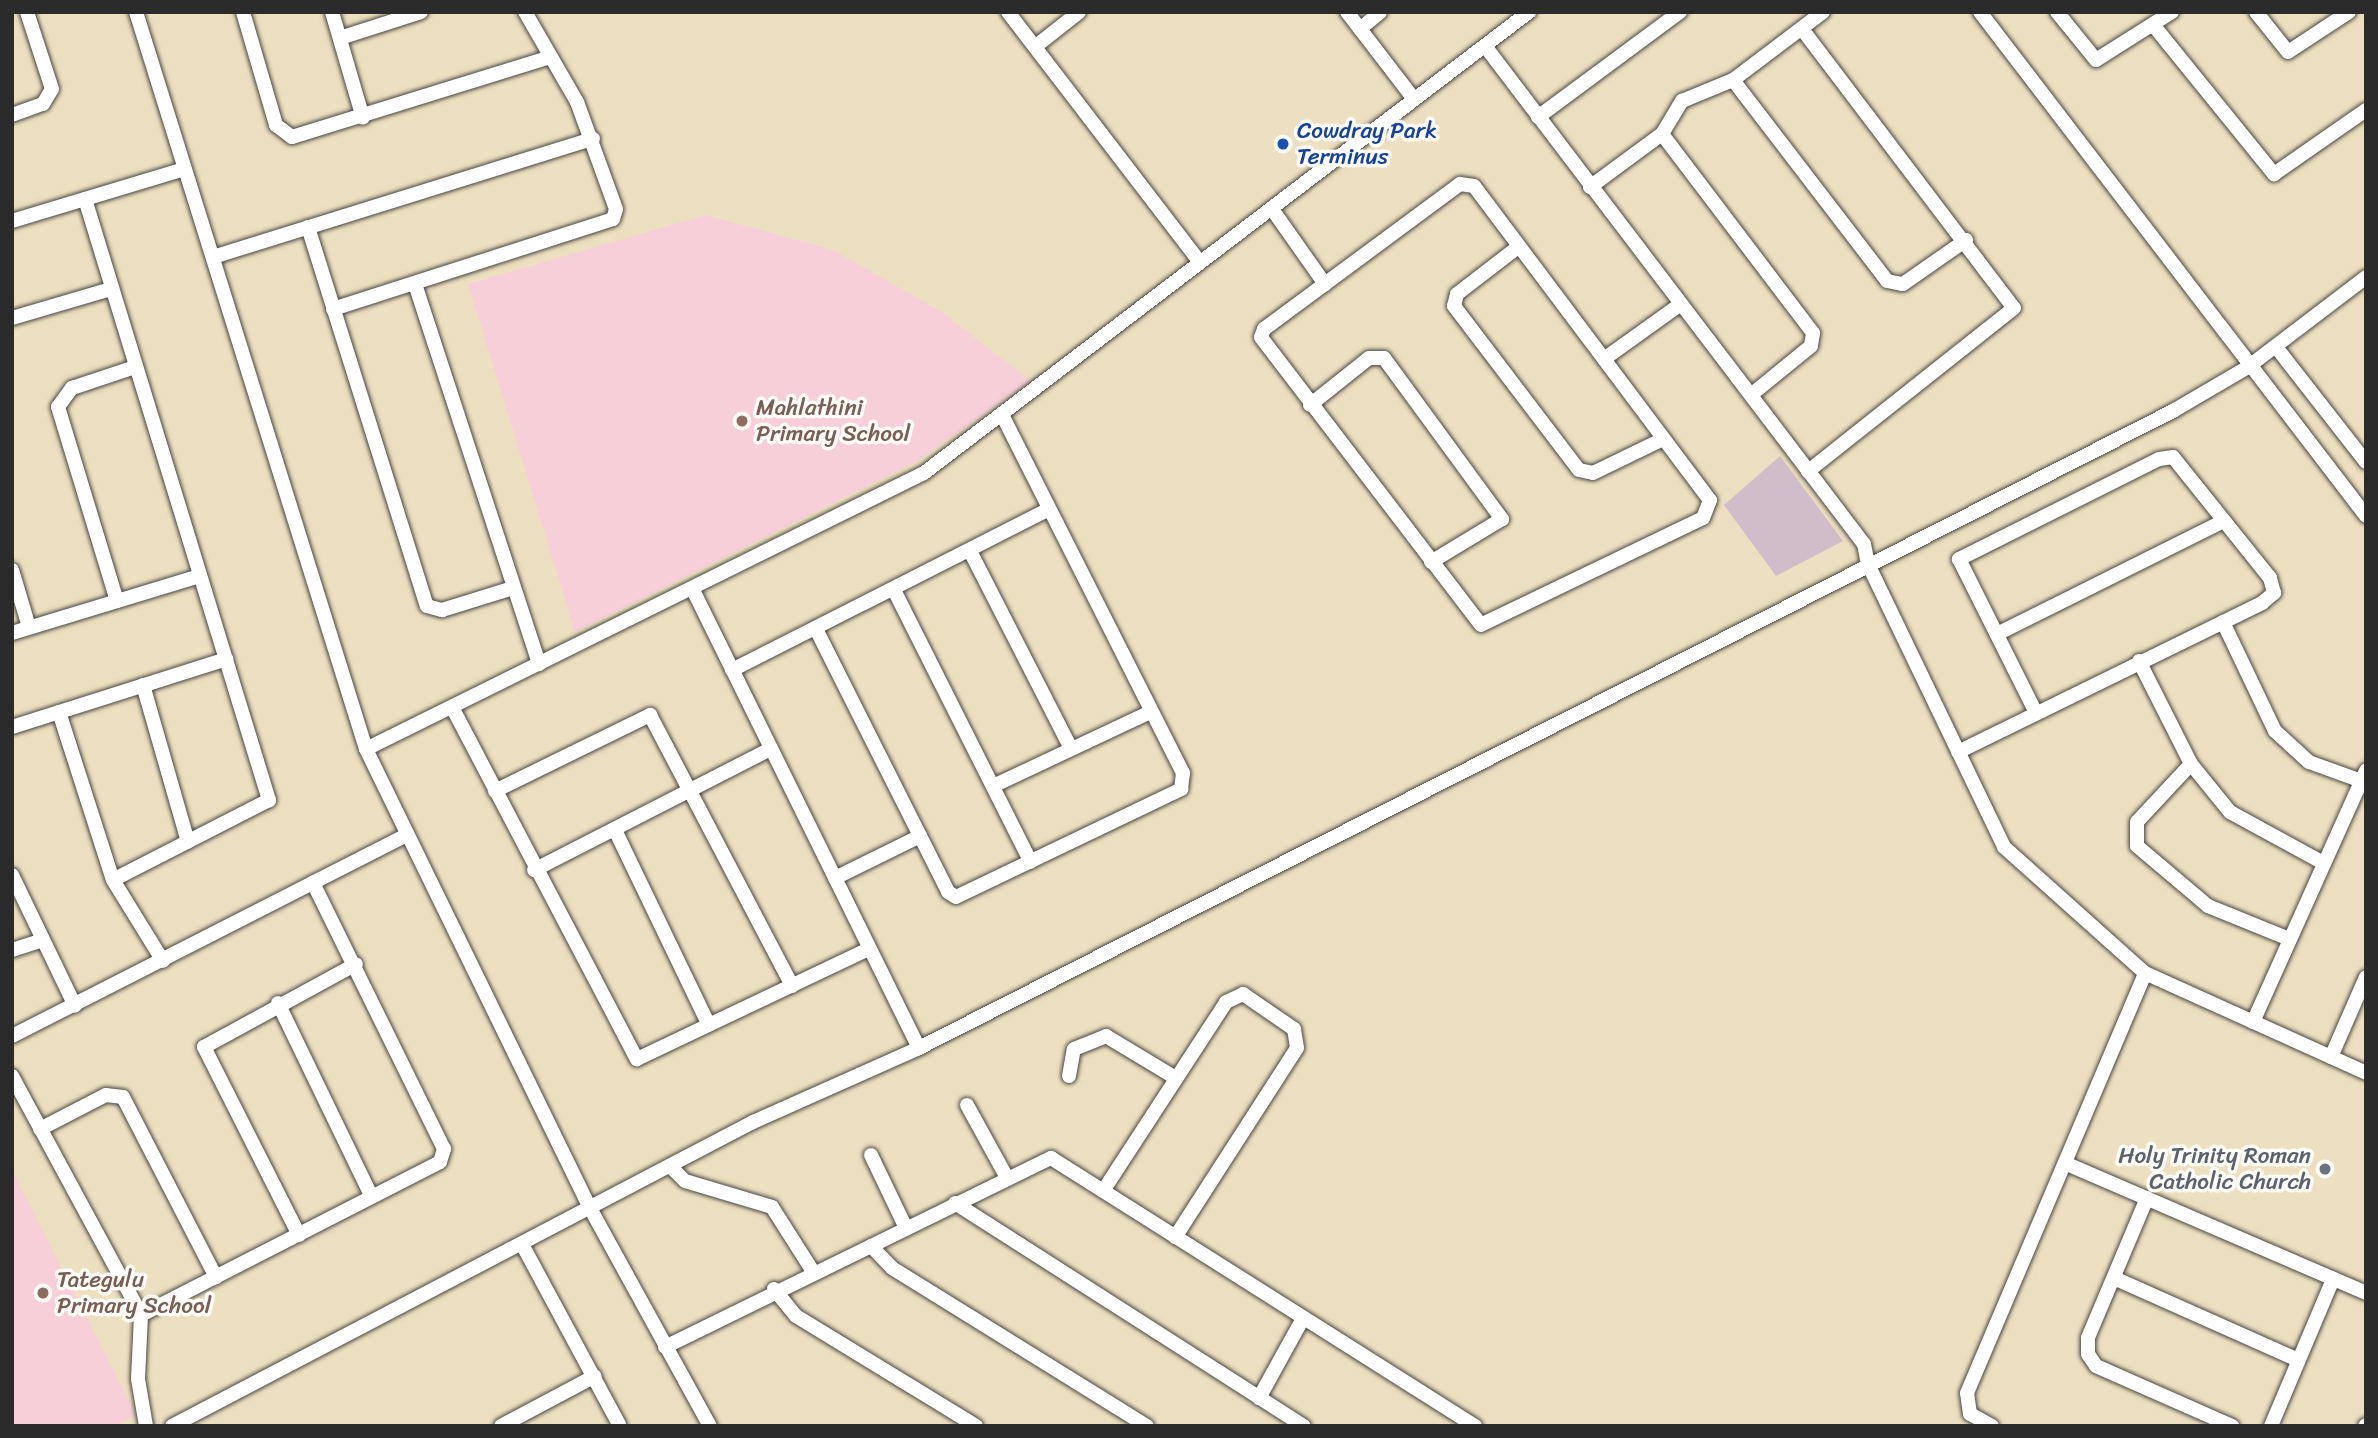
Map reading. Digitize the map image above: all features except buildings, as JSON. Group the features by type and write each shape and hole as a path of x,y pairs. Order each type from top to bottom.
{"street":[{"path":"12,115 43,104 52,89 27,12"},
{"path":"136,12 366,749 590,1208 710,1426"},
{"path":"243,12 281,132 292,137 363,118 551,57"},
{"path":"332,12 363,118"},
{"path":"340,38 421,12"},
{"path":"333,309 607,225 616,209 593,139 525,12"},
{"path":"1008,12 1200,262"},
{"path":"1036,46 1079,12"},
{"path":"1347,12 1414,99"},
{"path":"1360,29 1380,12"},
{"path":"366,749 693,590 924,473 1003,417 1200,262 1529,12"},
{"path":"1538,117 1681,12"},
{"path":"1590,187 1662,134 1682,101 1733,80 1823,12"},
{"path":"1980,12 2248,367 2366,516"},
{"path":"2057,12 2096,60 2154,26 2172,12"},
{"path":"2256,12 2288,52 2349,12"},
{"path":"2154,26 2274,174 2366,110"},
{"path":"1802,29 2011,299 2011,315 1808,471"},
{"path":"1485,46 1678,306 1751,395 1864,544 1868,565 2004,847 2145,973 2366,1073"},
{"path":"1733,80 1887,281 1903,284 1966,240"},
{"path":"1662,134 1813,333 1811,346 1751,395"},
{"path":"213,257 593,139"},
{"path":"12,221 184,169"},
{"path":"1460,184 1474,187 1518,247 1710,500 1703,518 1481,625 1310,405 1261,337 1325,285 1460,184"},
{"path":"85,199 269,800 113,880"},
{"path":"1272,209 1325,285"},
{"path":"308,227 426,606 442,610 510,589"},
{"path":"1518,247 1454,299 1479,339 1584,473 1663,439"},
{"path":"172,1426 523,1246 670,1166 919,1048 1868,565 2248,367 2366,277"},
{"path":"415,284 510,589 539,664"},
{"path":"12,318 111,289"},
{"path":"1604,359 1678,306"},
{"path":"2276,347 2366,462"},
{"path":"1310,405 1369,358 1384,358 1502,519 1431,562"},
{"path":"117,601 58,407 72,388 135,367"},
{"path":"817,631 948,892 956,897 1181,789 1183,773 1148,713 1003,417"},
{"path":"1958,752 2270,598 2274,587 2170,456 2074,499 1959,559 1999,633 2036,713"},
{"path":"732,670 895,592 1048,510"},
{"path":"1999,633 2224,521"},
{"path":"971,553 1071,748"},
{"path":"12,570 29,627"},
{"path":"12,633 200,576"},
{"path":"693,590 919,1048"},
{"path":"895,592 1031,862"},
{"path":"2223,622 2275,731 2309,762 2361,774 2320,861 2253,1022"},
{"path":"12,727 226,659"},
{"path":"2139,661 2191,764 2247,825 2320,861"},
{"path":"143,685 188,842"},
{"path":"452,707 631,1056 645,1058 869,948"},
{"path":"59,712 113,880 163,961"},
{"path":"993,786 1148,713"},
{"path":"495,791 643,715 656,720 792,986"},
{"path":"534,870 770,749"},
{"path":"2191,764 2137,822 2137,846 2208,906 2287,938"},
{"path":"615,830 709,1025"},
{"path":"12,1036 406,835"},
{"path":"835,878 920,836"},
{"path":"12,875 40,941 75,1006"},
{"path":"141,1315 299,1235 444,1156 356,964 313,883"},
{"path":"12,950 40,941"},
{"path":"299,1235 204,1047 278,1003 356,964"},
{"path":"1992,1426 1970,1414 1967,1393 2067,1164 2145,973"},
{"path":"2331,1057 2366,977"},
{"path":"1103,1191 1174,1077 1235,995 1243,994 1299,1039 1175,1237"},
{"path":"278,1003 372,1195"},
{"path":"1069,1076 1074,1049 1106,1036 1174,1077"},
{"path":"12,1076 141,1315 138,1379 146,1426"},
{"path":"40,1129 106,1095 123,1097 216,1278"},
{"path":"967,1105 1006,1176"},
{"path":"871,1155 906,1228"},
{"path":"665,1347 812,1270 871,1246 1006,1176 1051,1158 1301,1322 1475,1426"},
{"path":"2067,1164 2366,1293"},
{"path":"670,1166 685,1181 772,1207 812,1270"},
{"path":"2147,1198 2088,1338 2090,1359 2232,1426"},
{"path":"955,1203 1304,1426"},
{"path":"523,1246 620,1426"},
{"path":"871,1246 892,1268 1147,1426"},
{"path":"2113,1278 2298,1360"},
{"path":"2271,1426 2333,1279"},
{"path":"774,1290 796,1315 976,1426"},
{"path":"1259,1398 1301,1322"},
{"path":"502,1426 595,1376"}],"shaded area":[{"name":"Mahlathini Primary School","path":"706,215 833,250 943,313 1031,381 917,461 575,632 468,284"},
{"path":"1780,456 1843,541 1776,576 1724,505"},
{"name":"Tategulu Primary School","path":"12,1170 136,1415 116,1426 12,1426"}],"place":[{"name":"Cowdray Park Terminus","path":"1283,144"},
{"name":"Mahlathini Primary School","path":"742,421"},
{"name":"Holy Trinity Roman Catholic Church","path":"2325,1169"},
{"name":"Tategulu Primary School","path":"43,1293"}]}
